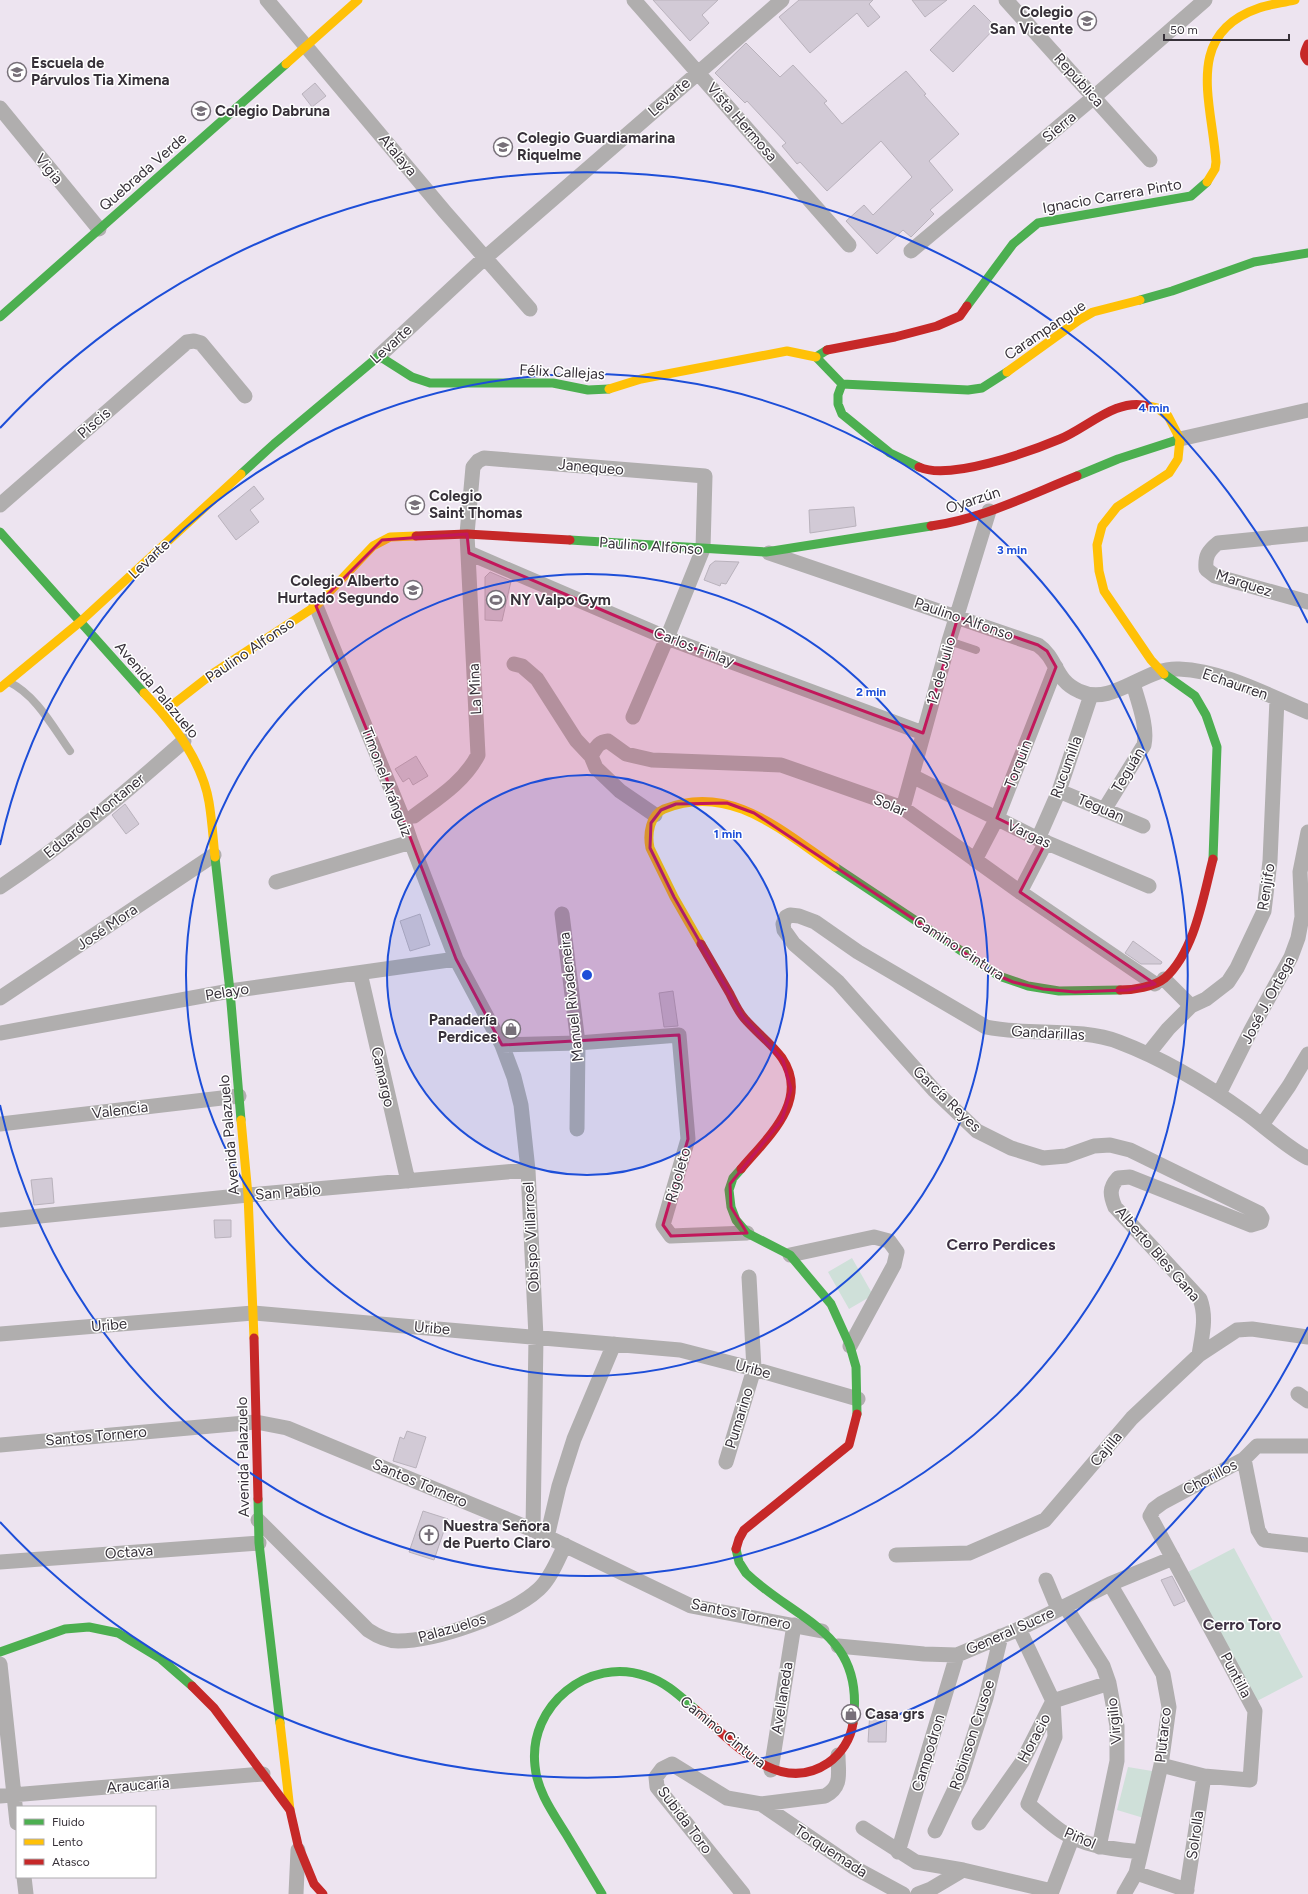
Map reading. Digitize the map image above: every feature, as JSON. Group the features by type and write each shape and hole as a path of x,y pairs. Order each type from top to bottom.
{"main road":[{"name":"Quebrada Verde","path":"0,317 358,0"},
{"name":"Ignacio Carrera Pinto","path":"816,357 828,349 895,337 937,326 960,316 1013,244 1038,223 1191,196 1207,183 1216,167 1206,77 1208,53 1218,34 1232,20 1254,9 1295,0"},
{"path":"1308,44 1304,52 1305,58 1308,62"},
{"name":"Carampangue","path":"842,384 936,389 982,388 1013,368 1079,320 1093,312 1172,290 1254,262 1308,253"},
{"name":"Félix Callejas","path":"380,356 412,377 430,383 553,383 588,390 601,390 618,387 641,379 787,350 816,357"},
{"name":"Levarte","path":"0,688 80,622 274,444 380,356"},
{"path":"816,357 842,384 838,395 838,404 842,414 859,430 890,453 928,471 961,470 993,462 1060,440 1119,407 1139,402 1157,408 1168,416 1180,439 1178,460 1169,473 1117,507 1102,526 1097,545 1099,571 1104,591 1159,670 1196,696 1206,715 1217,747 1217,783 1213,859 1197,921 1180,960 1160,981"},
{"name":"Oyarzún","path":"766,552 953,523 989,511 1112,462 1180,439"},
{"name":"Avenida Palazuelo","path":"0,532 162,714 184,741 193,755 206,785 230,991 248,1195 253,1313 259,1542 290,1810 298,1845 314,1884 323,1894"},
{"name":"Paulino Alfonso","path":"162,714 212,674 316,606 373,546 390,537 467,534 766,552"},
{"name":"Camino Cintura","path":"602,1894 547,1801 536,1775 534,1747 542,1719 550,1707 570,1686 583,1679 609,1672 622,1671 647,1676 670,1688 757,1762 771,1770 786,1774 808,1773 829,1763 838,1755 850,1734 853,1723 854,1700 848,1665 838,1646 824,1631 747,1574 738,1560 737,1543 740,1536 748,1526 849,1445 857,1415 858,1399 856,1367 850,1346 831,1304 790,1255 747,1233 736,1220 729,1198 730,1184 737,1173 782,1120 790,1100 790,1079 785,1065 777,1052 743,1017 674,897 650,848 648,840 651,823 655,816 661,810 676,804 705,801 727,803 754,813 999,976 1013,982 1043,990 1075,992 1128,990 1160,981"},
{"path":"0,1652 54,1633 77,1627 104,1628 118,1632 161,1659 198,1691 228,1726 290,1810"}],"street":[{"name":"Atalaya","path":"267,0 445,212 530,309"},
{"name":"Vista Hermosa","path":"634,0 849,245"},
{"name":"Levarte","path":"380,356 486,259 782,0"},
{"name":"República","path":"1006,0 1150,160"},
{"name":"Sierra","path":"911,251 1094,97 1205,0"},
{"name":"Vigia","path":"0,109 99,229"},
{"name":"Piscis","path":"0,505 187,342 194,340 201,343 245,396"},
{"path":"1180,439 1308,410"},
{"name":"Janequeo","path":"467,534 473,467 484,458 705,476 703,549"},
{"name":"12 de Julio","path":"903,808 949,641 958,616 989,511"},
{"name":"La Mina","path":"414,816 454,785 470,769 478,755 467,534"},
{"name":"Marquez","path":"1308,534 1218,543 1210,550 1205,559 1206,569 1215,576 1308,602"},
{"path":"633,717 703,549"},
{"name":"Paulino Alfonso","path":"766,552 958,616 1038,645 1047,651 1066,684 1080,692 1091,695"},
{"name":"Carlos Finlay","path":"469,553 667,638 923,733"},
{"name":"Timonel Aránguiz","path":"316,606 404,821 456,959"},
{"path":"514,664 522,666 537,679 576,740 591,756 596,768 608,781 655,816"},
{"name":"Torquin","path":"975,860 997,818 1056,667"},
{"name":"Echaurren","path":"1159,670 1178,668 1203,672 1229,679 1308,712"},
{"path":"1091,695 1120,690 1159,670"},
{"name":"Teguán","path":"1104,810 1144,746 1145,740 1143,724 1133,683"},
{"name":"Rucumilla","path":"1020,892 1042,840 1091,695"},
{"name":"Renjifo","path":"1148,1054 1168,1030 1192,1006 1206,1000 1228,982 1237,968 1264,911 1270,860 1277,699"},
{"name":"Eduardo Montaner","path":"0,888 32,866 114,802 184,741"},
{"name":"Solar","path":"591,756 596,747 602,742 608,741 626,754 652,760 774,764 903,808 1020,892 1160,981 1192,1006"},
{"name":"Vargas","path":"912,776 1042,840 1149,886"},
{"name":"Teguan","path":"1058,791 1143,826"},
{"name":"José J. Ortega","path":"1219,1094 1251,1030 1272,996 1296,944 1302,917 1300,872 1307,841"},
{"path":"276,882 411,842"},
{"name":"José Mora","path":"0,998 214,855"},
{"name":"Manuel Rivadeneira","path":"562,914 578,1042 577,1129"},
{"name":"Gandarillas","path":"786,918 790,915 799,916 815,922 858,952 986,1027 1004,1031 1095,1036 1118,1041 1148,1054 1219,1094 1308,1158"},
{"name":"García Reyes","path":"786,918 783,924 784,930 794,944 838,982 934,1090 977,1131 1011,1148 1043,1158 1066,1156 1094,1146 1110,1144 1130,1150 1259,1213 1262,1218 1261,1222 1251,1225"},
{"name":"Pelayo","path":"0,1033 230,991 456,959"},
{"name":"Obispo Villarroel","path":"456,959 502,1045 514,1077 521,1105 528,1170 536,1337 532,1530"},
{"name":"Camargo","path":"360,973 408,1181"},
{"name":"Rigoleto","path":"578,1042 679,1035 688,1139 663,1225 671,1236 747,1233"},
{"path":"502,1045 578,1042"},
{"path":"1262,1125 1289,1086 1308,1054"},
{"name":"Valencia","path":"0,1124 240,1096"},
{"name":"San Pablo","path":"0,1220 248,1195 528,1170"},
{"name":"Alberto Bles Gana","path":"1199,1355 1205,1320 1200,1299 1115,1207 1110,1196 1112,1185 1118,1178 1130,1177 1251,1225"},
{"path":"790,1255 874,1237 889,1241 896,1252 894,1265 850,1346"},
{"name":"Pumarino","path":"726,1462 754,1369 749,1277"},
{"name":"Uribe","path":"0,1334 253,1313 680,1350 754,1369 858,1399"},
{"name":"Cajilla","path":"896,1555 969,1552 1045,1520 1132,1418 1199,1355 1237,1330 1252,1328 1308,1337"},
{"path":"547,1537 559,1486 574,1439 614,1344"},
{"name":"Santos Tornero","path":"0,1445 256,1422 288,1428 532,1530 692,1606 824,1631"},
{"path":"1244,1459 1257,1446 1308,1446"},
{"name":"Chorillos","path":"1172,1558 1150,1516 1154,1509 1162,1503 1244,1459 1258,1530 1264,1540 1308,1545"},
{"name":"Palazuelos","path":"258,1520 368,1630 380,1638 397,1641 422,1639 459,1629 492,1617 530,1597 540,1588 549,1575 565,1545"},
{"name":"Octava","path":"0,1562 259,1542"},
{"name":"General Sucre","path":"838,1646 924,1654 957,1654 1018,1629 1110,1584 1172,1558"},
{"name":"Puntilla","path":"1172,1558 1255,1711 1250,1780 1204,1776"},
{"name":"Virgilio","path":"1046,1580 1062,1607 1102,1666 1109,1683 1117,1726 1117,1761 1099,1847"},
{"name":"Plutarco","path":"1110,1584 1163,1674 1169,1707 1161,1765 1136,1874 1124,1894"},
{"name":"Avellaneda","path":"771,1770 794,1625"},
{"path":"1018,1629 1053,1701"},
{"name":"Robinson Crusoe","path":"935,1831 961,1776 986,1698 1001,1636"},
{"name":"Campodron","path":"898,1852 957,1654"},
{"path":"0,1664 7,1796 16,1820"},
{"name":"Horacio","path":"979,1824 1022,1762 1053,1701 1109,1683"},
{"name":"Piñol","path":"1053,1701 1055,1737 1028,1804 1062,1832 1099,1847 1141,1852"},
{"name":"Subida Toro","path":"743,1894 657,1787 656,1776 662,1769 672,1764 727,1798 761,1804 825,1796 834,1792 838,1785 838,1755"},
{"path":"1161,1765 1204,1776"},
{"name":"Araucaria","path":"7,1796 263,1774"},
{"name":"Solrolla","path":"1187,1892 1204,1776"},
{"name":"Torquemada","path":"761,1804 855,1868 903,1894"},
{"path":"863,1828 898,1852 916,1862 963,1870 1052,1891 1073,1836"},
{"path":"296,1894 298,1845"},
{"path":"918,1894 931,1889 963,1870"},
{"path":"1136,1874 1187,1892"},
{"path":"24,1878 26,1894"}],"lane":[{"path":"949,641 976,650"},
{"path":"9,682 22,688 30,697 70,751"}],"highlighted area":[{"path":"467,534 469,553 667,638 923,733 958,617 1038,645 1047,651 1056,667 997,818 1046,842 1020,892 1155,984 1128,990 1075,992 1043,989 1013,982 999,976 754,813 727,803 676,804 661,810 651,823 650,848 674,897 743,1017 783,1060 791,1089 782,1120 730,1184 731,1207 747,1233 671,1236 663,1225 688,1139 679,1035 502,1045 456,959 404,821 316,606 382,540"}],"shaded area":[{"path":"852,1258 873,1295 849,1309 828,1272"},
{"path":"1234,1548 1303,1677 1257,1701 1188,1572"},
{"path":"1128,1767 1158,1772 1147,1819 1117,1810"}],"building":[{"path":"653,0 718,0 702,15 709,23 690,41"},
{"path":"799,0 873,0 869,4 880,17 868,27 857,13 810,53 779,17"},
{"path":"912,0 947,0 925,17"},
{"path":"974,5 996,27 953,72 930,50"},
{"path":"746,43 780,77 793,65 827,101 824,103 842,124 906,71 926,94 924,95 959,134 929,161 953,190 930,210 934,214 911,237 903,230 877,254 846,221 864,205 873,215 912,177 881,141 827,191 800,162 797,164 782,146 786,143 747,101 745,103 715,73"},
{"path":"315,83 326,96 312,107 302,94"},
{"path":"254,486 264,499 250,510 259,522 236,540 218,516"},
{"path":"854,507 856,526 810,533 809,510"},
{"path":"715,561 739,562 726,584 721,583 720,586 704,580 710,565"},
{"name":"NY Valpo Gym","path":"490,572 511,581 502,621 485,620 485,577"},
{"path":"416,756 428,776 413,785 409,778 403,782 395,769"},
{"path":"125,804 139,824 126,834 112,815"},
{"path":"420,914 430,945 410,951 400,921"},
{"path":"1133,941 1162,962 1161,964 1141,964 1125,953"},
{"path":"673,991 678,1026 664,1027 659,993"},
{"path":"52,1178 54,1203 34,1205 31,1180"},
{"path":"214,1220 231,1220 231,1237 215,1238"},
{"path":"407,1431 426,1437 416,1468 393,1461 400,1437 404,1439"},
{"name":"Nuestra Señora de Puerto Claro","path":"423,1511 448,1519 434,1560 409,1552"},
{"path":"1172,1576 1185,1601 1174,1606 1161,1580"},
{"path":"870,1711 887,1712 886,1742 868,1742"}],"traffic: fast":[{"path":"0,317 286,64"},
{"path":"967,306 1013,244 1038,223 1191,196 1207,182"},
{"path":"1140,300 1172,291 1254,262 1308,253"},
{"path":"827,350 816,357 842,384 968,390 982,388 1007,372"},
{"path":"241,474 274,444 379,356 412,377 430,383 553,383 588,390 609,389"},
{"path":"842,384 838,395 838,404 842,414 890,453 919,467"},
{"path":"1077,476 1118,459 1180,439"},
{"path":"570,540 766,552 931,526"},
{"path":"0,532 144,693"},
{"path":"1164,674 1195,696 1206,715 1217,747 1213,859"},
{"path":"215,857 230,991 241,1120"},
{"path":"835,867 999,976 1028,986 1059,991 1120,990"},
{"path":"741,1169 733,1178 729,1190 731,1207 736,1220 747,1233 790,1255 831,1304 850,1346 856,1367 857,1414"},
{"path":"258,1499 259,1543 280,1723"},
{"path":"736,1549 739,1562 746,1573 766,1590 824,1632 838,1648 849,1668 854,1692 853,1723"},
{"path":"0,1652 65,1629 89,1627 118,1633 161,1659 192,1686"},
{"path":"602,1894 542,1793 536,1775 535,1766 535,1744 541,1723 552,1705 566,1691 584,1680 604,1673 625,1672 646,1676 673,1690 696,1710"}],"traffic: slow":[{"path":"286,64 358,0"},
{"path":"1207,182 1215,169 1216,162 1208,94 1208,72 1211,52 1220,35 1235,20 1259,8 1295,0"},
{"path":"1007,372 1079,320 1093,312 1140,300"},
{"path":"609,389 641,379 787,351 816,357"},
{"path":"1148,406 1157,408 1168,416 1180,439 1178,459 1169,473 1117,507 1102,526 1097,545 1099,571 1104,591 1151,660 1164,674"},
{"path":"0,688 80,622 241,474"},
{"path":"162,713 212,674 316,606 373,546 390,537 416,536"},
{"path":"144,693 185,743 200,771 209,802 215,857"},
{"path":"701,944 674,897 650,848 649,831 655,816 664,809 688,802 712,802 734,806 776,826 835,867"},
{"path":"241,1120 248,1195 254,1338"},
{"path":"280,1723 290,1810"}],"traffic: jam":[{"path":"1308,44 1305,51 1306,59 1308,61"},
{"path":"827,350 895,337 937,326 960,316 967,306"},
{"path":"919,467 932,470 949,470 969,468 989,463 1029,451 1060,439 1102,415 1125,406 1136,404 1148,406"},
{"path":"931,526 950,523 987,512 1077,476"},
{"path":"416,536 467,534 570,540"},
{"path":"1120,990 1137,989 1155,984 1165,978 1175,967 1191,939 1213,859"},
{"path":"701,944 744,1018 778,1053 790,1074 791,1089 788,1104 782,1118 773,1132 741,1169"},
{"path":"254,1338 258,1499"},
{"path":"736,1549 744,1530 849,1445 857,1414"},
{"path":"192,1686 214,1708 290,1810 298,1845 314,1884 323,1894"},
{"path":"696,1710 724,1736 756,1760 773,1769 791,1773 809,1772 833,1759 845,1746 853,1723"}],"place":[{"name":"Colegio San Vicente","path":"1087,21"},
{"name":"Escuela de Párvulos Tia Ximena","path":"17,72"},
{"name":"Colegio Dabruna","path":"201,111"},
{"name":"Colegio Guardiamarina Riquelme","path":"503,147"},
{"name":"Colegio Saint Thomas","path":"415,505"},
{"name":"Colegio Alberto Hurtado Segundo","path":"413,590"},
{"name":"NY Valpo Gym","path":"496,600"},
{"name":"Panadería Perdices","path":"511,1029"},
{"name":"Nuestra Señora de Puerto Claro","path":"429,1535"},
{"name":"Casa grs","path":"851,1714"}],"district":[{"name":"Cerro Perdices","path":"1001,1244"},
{"name":"Cerro Toro","path":"1242,1624"}]}
